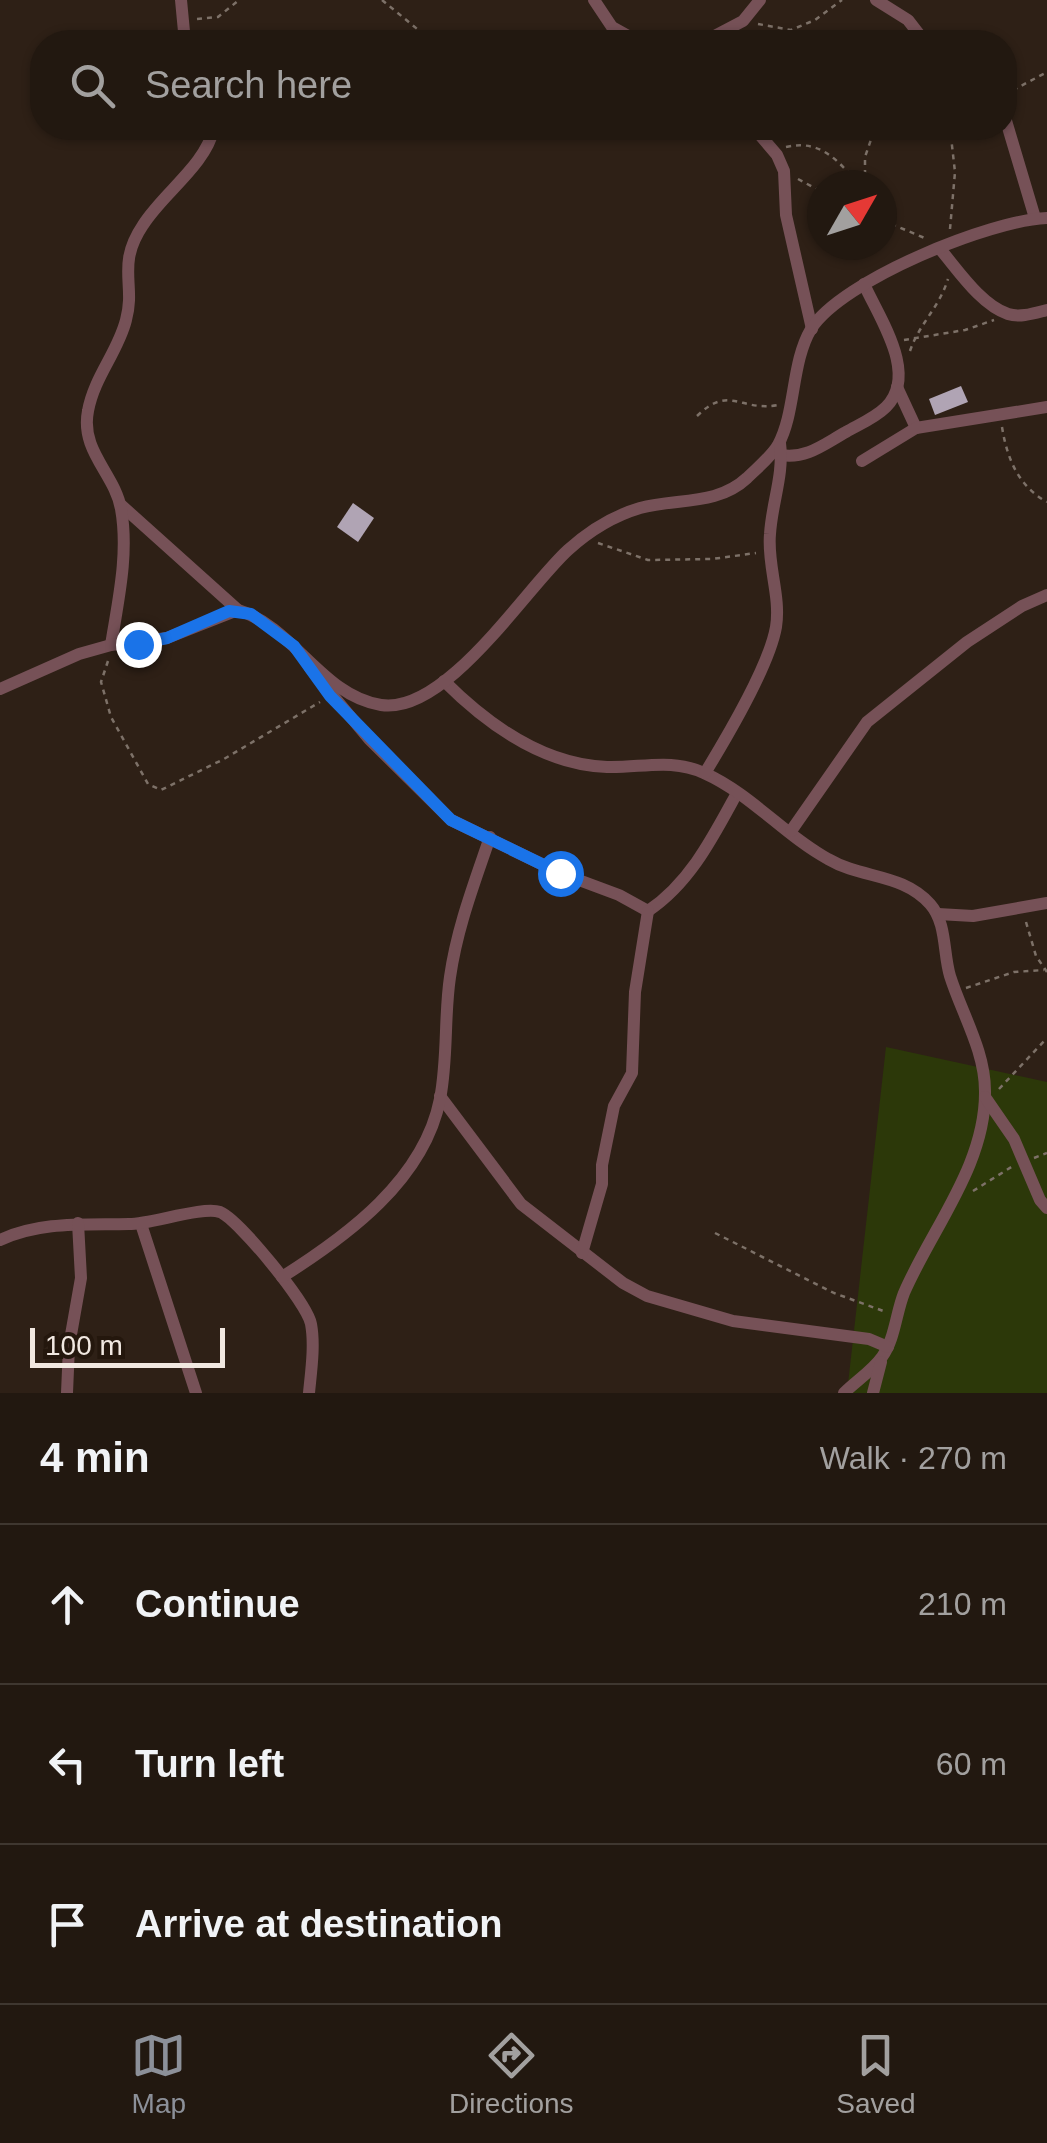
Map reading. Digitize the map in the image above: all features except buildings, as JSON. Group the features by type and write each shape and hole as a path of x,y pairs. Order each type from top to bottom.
{"street":[{"path":"182,0 183,30"},
{"path":"594,0 617,30"},
{"path":"727,30 743,22 760,0"},
{"path":"876,0 908,20 915,30"},
{"path":"211,140 143,224 134,242 127,261 126,320 101,370 88,410 86,427 91,450 120,504 238,610 268,624 344,691 383,706 400,704 444,681 500,630 548,568 582,537 607,521 640,508 724,495 780,449"},
{"path":"764,140 784,171 786,214 812,328"},
{"path":"705,773 732,728 776,628 776,590 768,552 780,480 780,449 798,366 812,328 837,301 864,284 993,228 1041,218 1013,140"},
{"path":"945,247 953,264 988,301 1010,315 1047,310"},
{"path":"780,449 796,457 812,452 888,406 900,368 864,284"},
{"path":"897,387 916,428"},
{"path":"862,462 916,428 1047,407"},
{"path":"112,645 123,568 120,504"},
{"path":"791,831 867,722 967,642 1022,606 1047,595"},
{"path":"0,689 80,654 112,645 167,638 238,610"},
{"path":"294,646 330,696 451,820 648,911"},
{"path":"444,681 480,717 511,738 571,760 606,767 662,763 705,773 828,859 852,870 899,881 928,902 938,914 946,964 982,1060 988,1100 1047,1208"},
{"path":"582,1253 602,1184 614,1106 632,1073 636,992 648,911 666,899 691,870 738,793"},
{"path":"282,1277 387,1196 405,1174 435,1120 446,1001 462,912 490,838"},
{"path":"938,914 972,916 1047,903"},
{"path":"440,1096 520,1204 623,1283 662,1301 732,1321 868,1339 885,1353"},
{"path":"873,1393 912,1274 951,1206 988,1100"},
{"path":"0,1240 22,1230 78,1223 141,1224 220,1212 237,1224 305,1305 312,1326 309,1393"},
{"path":"67,1393 69,1346 81,1278 78,1223"},
{"path":"141,1224 196,1393"},
{"path":"844,1393 885,1353"}],"path":[{"path":"182,21 218,17 239,0"},
{"path":"382,0 418,30"},
{"path":"743,22 791,30 815,20 842,0"},
{"path":"1017,89 1047,72"},
{"path":"864,170 871,140"},
{"path":"897,226 945,247 955,172 951,140"},
{"path":"773,150 804,143 822,150 845,170"},
{"path":"784,171 807,184"},
{"path":"900,368 915,337 940,302 953,264"},
{"path":"891,342 965,330 1010,315"},
{"path":"697,416 711,402 724,398 751,407 790,402"},
{"path":"999,416 1016,474 1047,502"},
{"path":"582,537 648,560 712,559 768,552"},
{"path":"112,645 101,682 111,717 148,784 161,790 224,759 330,696"},
{"path":"956,992 1014,972 1045,971 1028,934 1023,906"},
{"path":"988,1100 1047,1038"},
{"path":"951,1206 1005,1169 1025,1162"},
{"path":"715,1233 834,1293 897,1316"}],"green space":[{"path":"886,1047 1047,1082 1047,1393 847,1393"}],"route":[{"path":"138,644 167,638 229,611 251,614 294,646 330,696 451,820 560,873"}]}
